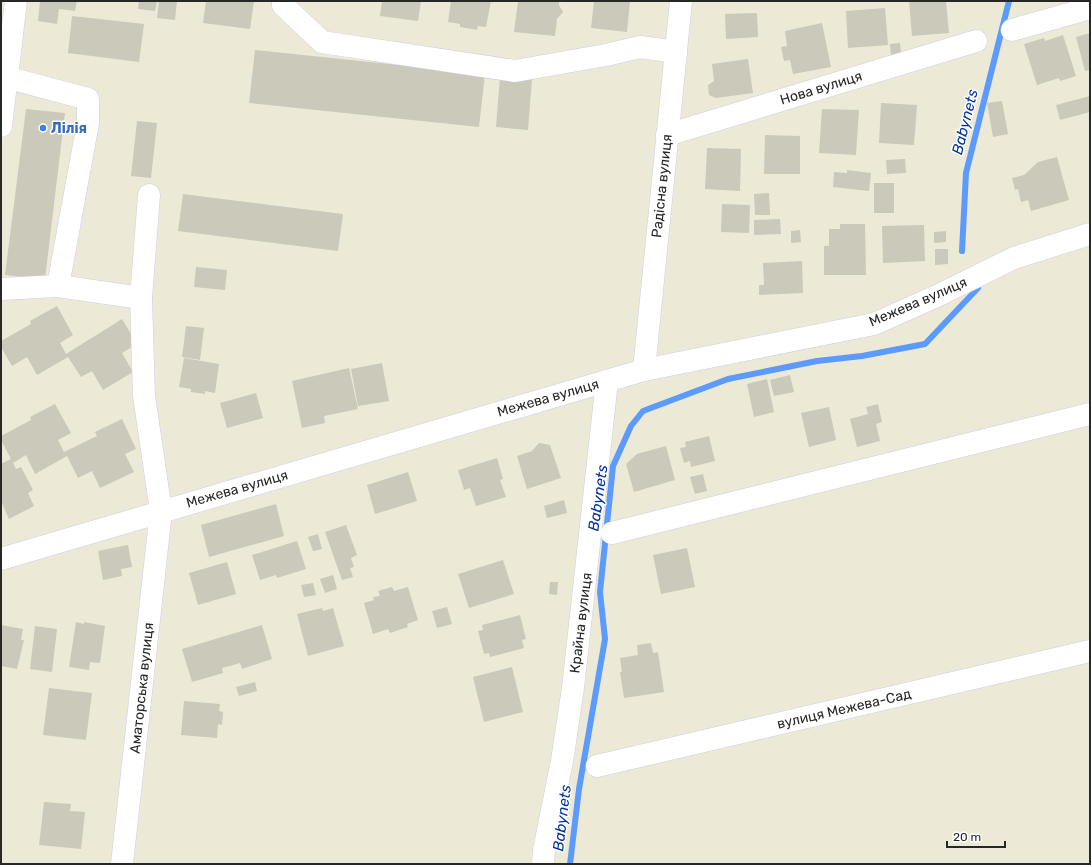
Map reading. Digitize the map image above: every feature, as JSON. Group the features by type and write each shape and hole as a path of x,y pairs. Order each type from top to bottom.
{"street":[{"path":"1,126 4,78 16,1"},
{"path":"283,1 283,5 322,42 514,71 606,56 640,47 676,52"},
{"name":"Радісна вулиця","path":"644,370 681,1"},
{"path":"1012,30 1090,8"},
{"name":"Нова вулиця","path":"667,135 976,41"},
{"path":"4,78 88,99 88,123 58,286"},
{"name":"Аматорська вулиця","path":"122,864 161,511 144,396 141,298 149,195"},
{"name":"Межева вулиця","path":"1,559 644,370 874,324 939,295 1014,258 1090,234"},
{"path":"1,288 58,286 141,298"},
{"name":"Крайна вулиця","path":"543,864 544,850 562,761 573,688 607,381"},
{"path":"612,533 1090,414"},
{"name":"вулиця Межева-Сад","path":"597,766 1090,651"}],"building":[{"path":"40,1 77,1 75,11 59,9 57,24 38,21"},
{"path":"139,1 157,1 155,11 138,9"},
{"path":"159,1 177,1 175,20 157,18"},
{"path":"206,1 254,1 250,29 203,23"},
{"path":"382,1 421,1 418,21 380,16"},
{"path":"451,1 491,1 486,27 478,26 477,30 460,27 460,24 448,22"},
{"path":"518,1 559,1 559,5 563,12 557,19 555,36 514,32"},
{"path":"594,1 630,1 627,32 591,28"},
{"path":"909,1 946,1 949,33 912,36"},
{"path":"885,8 888,45 848,48 846,11"},
{"path":"757,13 758,37 726,39 725,14"},
{"path":"72,16 144,24 139,62 68,53"},
{"path":"822,23 831,67 793,74 790,60 784,61 781,47 787,46 785,31"},
{"path":"1090,33 1090,70 1085,71 1076,37"},
{"path":"1063,35 1076,76 1060,81 1059,78 1037,85 1024,44 1044,38 1045,41"},
{"path":"900,43 901,54 891,55 890,44"},
{"path":"255,50 485,74 479,127 249,103"},
{"path":"748,59 753,93 716,98 709,95 708,85 714,81 712,64"},
{"path":"500,77 532,79 528,130 496,127"},
{"path":"1090,96 1090,112 1060,120 1056,105"},
{"path":"1002,101 1008,134 993,137 987,103"},
{"path":"881,103 917,105 914,145 879,143"},
{"path":"26,109 65,113 45,279 5,275"},
{"path":"822,109 859,110 856,155 819,153"},
{"path":"137,121 157,123 151,178 131,176"},
{"path":"765,135 800,136 800,174 764,174"},
{"path":"707,148 741,149 740,191 705,189"},
{"path":"1057,157 1069,200 1031,211 1028,200 1021,202 1018,189 1015,190 1012,178 1024,175 1038,162"},
{"path":"905,159 906,173 887,174 886,160"},
{"path":"847,170 871,173 869,191 833,187 834,172 847,173"},
{"path":"874,183 894,183 894,213 874,213"},
{"path":"769,193 770,215 755,215 754,194"},
{"path":"183,194 343,214 338,251 178,231"},
{"path":"722,204 750,205 749,233 721,232"},
{"path":"780,219 781,234 754,235 754,220"},
{"path":"840,224 865,224 866,275 824,275 824,246 829,246 829,229 840,229"},
{"path":"924,225 925,261 883,263 882,226"},
{"path":"800,230 801,242 791,243 791,231"},
{"path":"946,231 946,242 934,243 934,232"},
{"path":"935,249 948,249 948,264 935,265"},
{"path":"802,261 803,293 759,295 759,285 764,285 763,263"},
{"path":"196,267 227,270 225,290 194,287"},
{"path":"57,306 73,335 60,343 66,354 122,319 137,344 122,353 133,372 103,390 92,371 81,377 68,357 37,375 27,357 12,366 1,347 1,341 31,324 30,321"},
{"path":"186,326 204,328 200,360 182,357"},
{"path":"184,358 219,364 215,393 205,391 205,394 191,392 191,389 179,387"},
{"path":"382,363 389,401 358,406 351,369"},
{"path":"349,368 358,409 324,416 325,423 302,428 292,381"},
{"path":"790,375 794,392 774,396 770,380"},
{"path":"767,379 774,412 754,417 747,384"},
{"path":"256,393 263,418 227,428 220,403"},
{"path":"55,404 71,433 58,440 64,452 97,436 95,432 122,419 136,449 125,454 134,472 100,488 92,471 78,478 67,456 35,474 26,455 13,463 16,469 21,467 33,490 28,493 34,506 9,519 1,501 1,464 11,459 1,440 1,436 31,420 30,417"},
{"path":"878,404 882,422 876,424 880,441 857,447 850,419 868,414 866,407"},
{"path":"829,407 836,440 809,447 801,413"},
{"path":"709,436 715,461 691,467 690,461 684,463 680,448 686,447 685,442"},
{"path":"539,443 550,445 561,478 527,489 517,456 532,451"},
{"path":"666,446 675,480 634,492 626,464 637,454"},
{"path":"497,458 503,479 500,480 506,497 476,506 470,488 464,490 458,470"},
{"path":"408,472 417,501 375,514 367,485"},
{"path":"703,474 707,491 695,494 690,477"},
{"path":"564,500 567,513 547,518 544,506"},
{"path":"276,504 284,536 209,557 201,525"},
{"path":"346,525 357,555 351,558 354,567 350,568 353,577 342,580 325,532"},
{"path":"318,534 322,549 313,551 308,537"},
{"path":"297,541 306,569 277,578 276,575 260,580 252,555"},
{"path":"128,545 132,567 121,569 122,576 103,580 98,551"},
{"path":"687,548 695,587 661,594 653,555"},
{"path":"503,560 514,594 469,608 458,574"},
{"path":"227,562 236,594 198,605 189,573"},
{"path":"333,575 337,589 325,593 320,579"},
{"path":"550,582 558,582 557,595 549,594"},
{"path":"313,583 316,595 304,597 301,585"},
{"path":"392,587 394,591 408,587 418,620 407,624 408,627 390,633 388,629 373,634 364,603 374,600 373,597 380,596 378,591"},
{"path":"447,607 452,624 437,628 432,611"},
{"path":"322,608 323,611 333,608 344,646 308,656 297,614"},
{"path":"520,615 526,639 522,640 524,648 490,657 489,653 484,654 478,631 483,630 482,625"},
{"path":"76,622 105,626 100,663 90,662 89,670 69,667"},
{"path":"1,625 23,629 21,640 24,640 17,669 1,666"},
{"path":"262,625 272,659 242,669 240,663 222,668 223,673 192,682 182,649"},
{"path":"35,626 57,629 52,672 30,669"},
{"path":"651,643 653,653 658,652 664,692 624,698 620,672 622,672 620,658 638,655 637,645"},
{"path":"512,667 523,712 484,722 473,677"},
{"path":"255,682 257,691 239,696 236,687"},
{"path":"49,688 92,693 86,740 43,735"},
{"path":"184,701 220,704 219,711 223,712 222,725 218,724 217,738 181,735"},
{"path":"44,802 71,804 70,811 85,812 81,849 39,845"}],"waterway":[{"name":"Babynets","path":"962,251 966,173 1009,1"},
{"name":"Babynets","path":"570,864 579,789 605,639 600,592 613,466 631,426 643,411 728,379 817,361 862,356 925,344 978,288"}],"place":[{"name":"Лілія","path":"43,128"}]}
